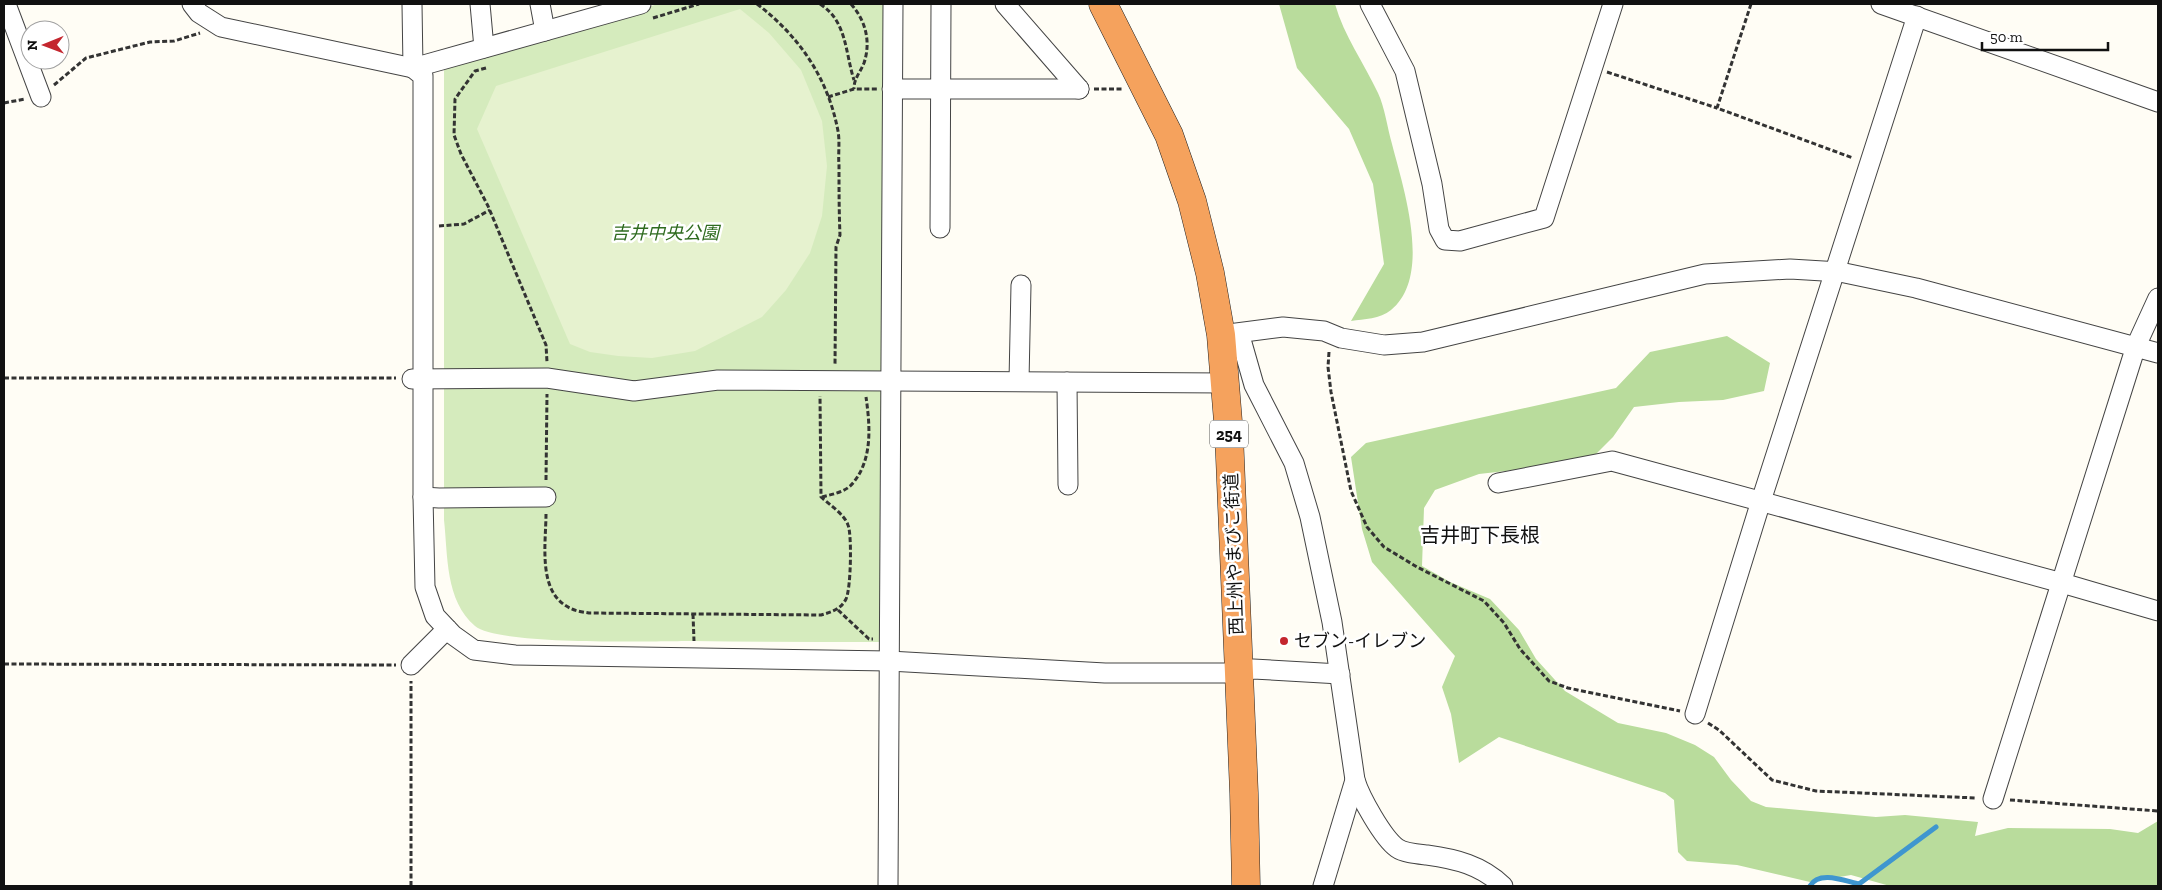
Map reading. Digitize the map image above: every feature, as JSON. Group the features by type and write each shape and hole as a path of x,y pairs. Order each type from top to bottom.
{"highway":[{"name":"西上州やまびこ街道","path":"1103,4 1169,136 1192,201 1210,274 1232,339 1225,384 1229,434 1239,673 1246,886"}],"street":[{"path":"6,4 41,97"},
{"path":"192,4 199,13 221,27 418,72 484,48 545,31 646,11"},
{"path":"412,4 418,72 417,378 425,587 435,616 446,629 474,650 515,655 889,661 1105,673 1239,673 1253,669 1340,674"},
{"path":"480,4 484,48"},
{"path":"540,4 545,31"},
{"path":"888,886 893,4"},
{"path":"940,228 941,4"},
{"path":"1005,4 1079,89"},
{"path":"1370,4 1405,71 1432,184 1438,229 1445,240 1460,241 1544,218 1613,4"},
{"path":"1881,4 2158,102"},
{"path":"1695,714 1760,501 1836,272 1917,16"},
{"path":"892,89 1079,89"},
{"path":"1503,886 1481,869 1459,860 1418,854 1397,848 1372,815 1359,793 1355,780 1332,622 1312,527 1294,463 1232,339 1283,327 1324,331 1341,338 1384,345 1423,342 1705,274 1764,270 1836,272 1916,288 2158,352"},
{"path":"1019,381 1021,285"},
{"path":"1993,798 2136,346 2158,298"},
{"path":"417,378 547,378 634,392 718,380 1225,384"},
{"path":"1067,382 1068,485"},
{"path":"1498,483 1612,461 2062,583 2158,611"},
{"path":"422,497 546,497"},
{"path":"411,665 446,629"},
{"path":"1322,886 1355,780"}],"path":[{"path":"646,11 699,4"},
{"path":"757,4 774,17 799,44 817,69 828,96 838,132 840,235 836,247 821,497"},
{"path":"820,4 829,10 838,21 845,40 854,80 854,89"},
{"path":"851,4 860,17 867,37 867,50 863,65 854,80"},
{"path":"1717,108 1752,4"},
{"path":"4,103 41,97 86,58 150,42 174,41 221,27"},
{"path":"494,65 475,71 455,99 454,135 461,154 490,210 546,345 546,568 549,585 556,597 569,608 589,613 822,615 838,610 846,598 850,580 849,526 842,516 821,497"},
{"path":"1593,67 1717,108 1870,164"},
{"path":"1079,89 1146,88"},
{"path":"828,96 854,89 892,89"},
{"path":"439,226 464,224 490,210"},
{"path":"1330,334 1328,367 1351,491 1367,528 1384,547 1417,567 1484,601 1504,623 1520,649 1549,681 1568,688 1695,714 1720,730 1772,780 1816,791 1993,798 2158,811"},
{"path":"4,378 417,378"},
{"path":"821,497 845,489 853,483 860,469 868,444 870,430 866,380"},
{"path":"838,610 869,639 888,641"},
{"path":"693,614 695,645"},
{"path":"4,664 411,665 411,886"}],"green space":[{"name":"吉井中央公園","path":"658,4 888,4 883,642 614,642 514,637 490,632 475,626 458,604 453,591 444,520 444,67"},
{"path":"1279,4 1335,4 1344,27 1373,82 1382,105 1408,206 1413,254 1410,276 1404,295 1391,310 1377,317 1351,321 1384,264 1373,184 1349,129 1297,68"},
{"path":"740,9 769,33 801,70 822,121 827,166 822,216 810,253 786,290 762,317 695,351 652,358 590,352 570,344 477,129 496,86"},
{"path":"1727,336 1770,363 1764,391 1723,400 1634,407 1613,437 1594,456 1568,464 1479,474 1435,490 1424,508 1422,566 1450,582 1490,599 1519,630 1536,659 1565,691 1618,723 1666,733 1695,745 1714,757 1731,780 1751,801 1766,807 1876,817 1905,815 1978,822 1975,836 2008,828 2110,829 2138,833 2158,821 2158,886 1890,886 1851,875 1810,882 1737,865 1687,861 1678,852 1674,800 1665,793 1499,737 1459,763 1451,714 1442,687 1455,656 1372,562 1362,529 1351,457 1366,443 1616,388 1650,352"}],"waterway":[{"path":"1810,886 1814,881 1826,878 1840,879 1859,884 1936,827"}],"place":[{"name":"セブン-イレブン","path":"1284,641"}],"district":[{"name":"吉井町下長根","path":"1480,535"}]}
